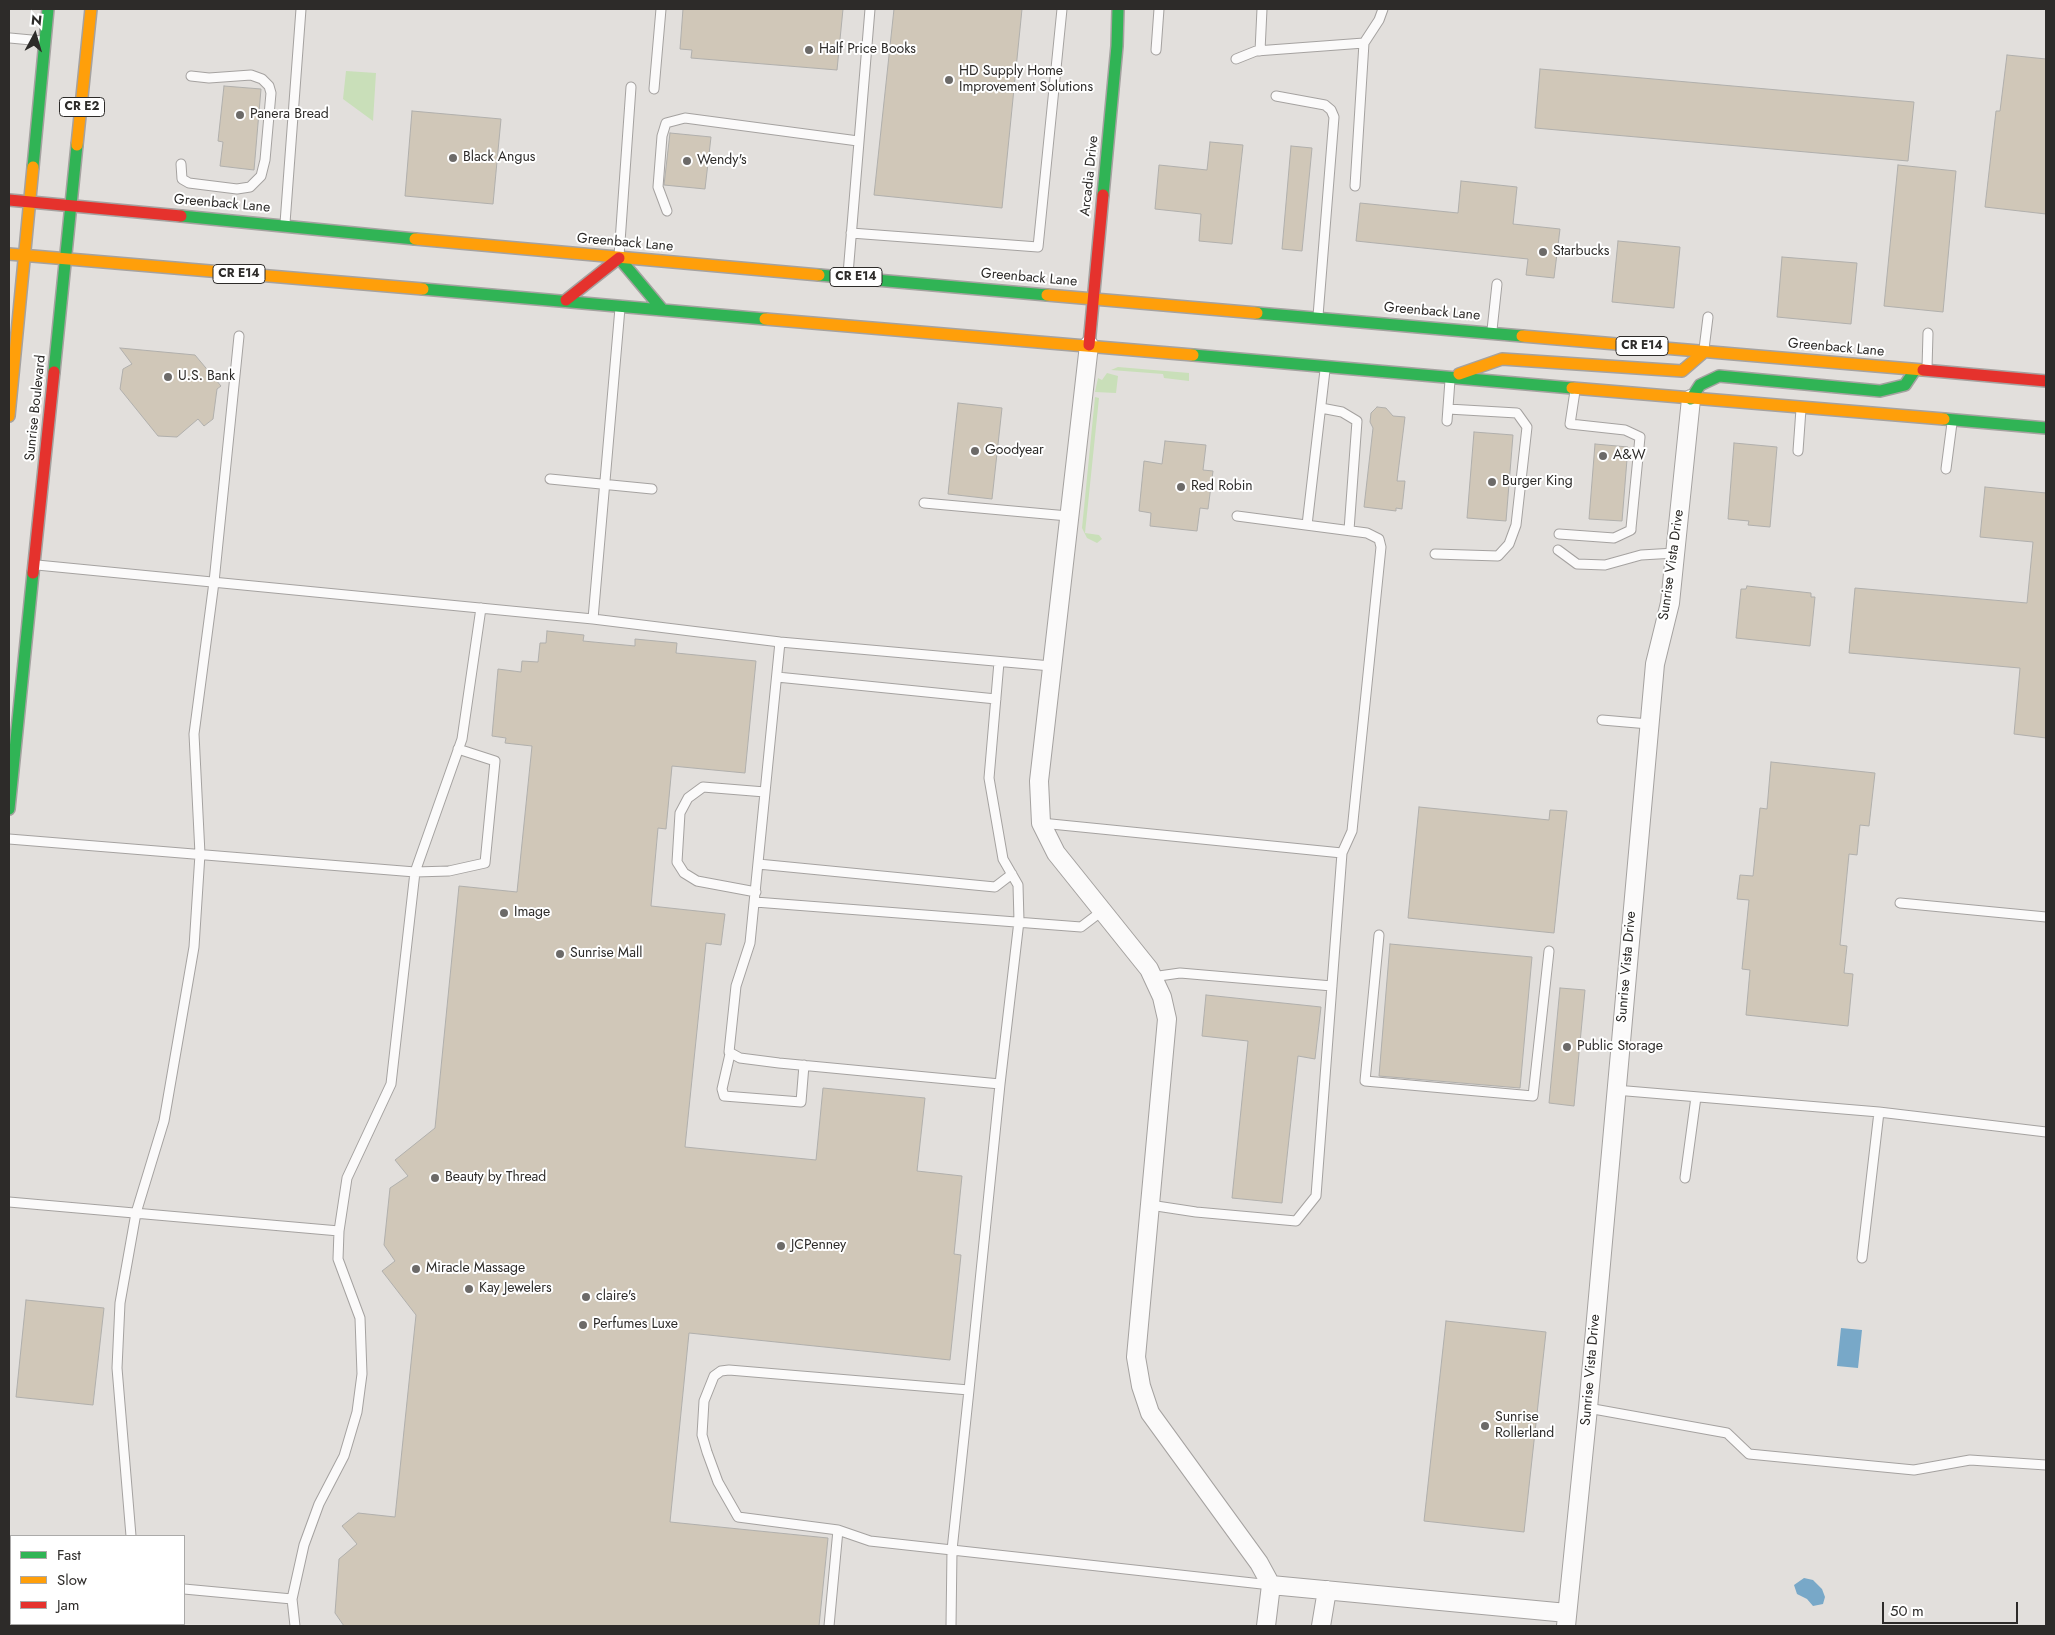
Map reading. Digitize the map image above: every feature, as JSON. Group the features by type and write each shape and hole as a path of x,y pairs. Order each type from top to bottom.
{"main road":[{"name":"Sunrise Boulevard","path":"9,416 48,9"},
{"name":"Sunrise Boulevard","path":"9,810 91,9"},
{"name":"Arcadia Drive","path":"1089,345 1117,46 1118,9"},
{"name":"Greenback Lane","path":"9,200 285,224 619,258 1491,333 1582,336 1704,352 2046,381"},
{"name":"CR E14","path":"9,254 661,308 1691,399 2046,428"},
{"path":"566,300 619,258 661,308"},
{"path":"1450,377 1502,359 1682,371 1704,352"},
{"path":"1691,399 1700,385 1719,376 1880,391 1905,385 1921,371"}],"street":[{"path":"1089,345 1051,666 1040,781 1041,823 1056,853 1149,969 1162,997 1167,1019 1136,1357 1141,1386 1150,1413 1259,1562 1271,1585 1266,1626"},
{"name":"Sunrise Vista Drive","path":"1567,1620 1655,664 1670,603 1691,399"},
{"path":"1271,1585 1327,1590 1567,1620"},
{"path":"1322,1626 1327,1590"}],"lane":[{"path":"285,224 301,9"},
{"path":"654,89 661,9"},
{"path":"848,277 870,9"},
{"path":"851,233 1038,248 1062,9"},
{"path":"1156,50 1159,9"},
{"path":"1260,51 1262,9"},
{"path":"1355,186 1364,42 1379,20 1383,9"},
{"path":"10,38 45,41"},
{"path":"1236,60 1260,51 1364,42"},
{"path":"181,164 182,179 189,183 237,189 250,187 261,176 264,160 271,93 262,79 251,75 209,78 191,76"},
{"path":"619,258 631,87"},
{"path":"1276,96 1325,105 1331,110 1334,117 1318,317"},
{"path":"667,210 658,187 662,136 666,123 685,118 858,141"},
{"path":"1491,333 1497,284"},
{"path":"593,619 621,305"},
{"path":"1704,352 1708,317"},
{"path":"1921,371 1928,333"},
{"path":"131,1535 117,1368 120,1303 136,1213 164,1120 194,947 200,854 194,734 214,582 239,336"},
{"path":"1307,525 1325,367"},
{"path":"1447,422 1450,377"},
{"path":"1560,534 1614,538 1631,530 1640,437 1625,430 1570,424 1575,388"},
{"path":"1798,451 1801,407"},
{"path":"1321,408 1342,412 1357,421 1349,530"},
{"path":"1435,554 1498,556 1510,544 1516,525 1527,428 1517,413 1448,409"},
{"path":"1946,469 1953,420"},
{"path":"550,479 652,489"},
{"path":"924,503 1068,516"},
{"path":"1150,1205 1196,1212 1296,1221 1316,1196 1342,853 1352,831 1381,547 1379,539 1374,535 1349,530 1237,516"},
{"path":"1558,550 1577,564 1605,565 1641,555 1675,553"},
{"path":"34,565 593,619 780,642 1051,666"},
{"path":"295,1626 292,1599 304,1545 318,1504 344,1456 357,1412 362,1374 360,1318 338,1259 339,1231 347,1178 391,1084 415,872 462,738 481,608"},
{"path":"780,642 750,943 736,986 729,1041 730,1054 722,1090 724,1096 801,1102 804,1065"},
{"path":"951,1626 952,1550 1018,921 1018,885 1003,860 989,778 999,662"},
{"path":"777,677 996,700"},
{"path":"1602,720 1649,724"},
{"path":"9,839 415,872 449,871 485,863 495,761 458,749"},
{"path":"766,792 703,787 688,798 680,813 678,862 684,873 697,881 755,897 1080,927 1102,911"},
{"path":"1041,823 1342,853"},
{"path":"758,864 995,887 1012,874"},
{"path":"1900,903 2046,917"},
{"path":"1379,935 1364,1081 1533,1096 1549,951"},
{"path":"1152,977 1180,973 1332,986"},
{"path":"730,1054 750,1059 1000,1084"},
{"path":"1615,1090 1879,1112 2046,1132"},
{"path":"1685,1178 1696,1097"},
{"path":"1862,1258 1879,1112"},
{"path":"9,1202 339,1231"},
{"path":"969,1390 738,1370 721,1371 714,1376 704,1401 702,1435 718,1482 738,1517 838,1530 870,1541 1271,1585"},
{"path":"1588,1408 1727,1433 1749,1454 1914,1470 1970,1460 2046,1465"},
{"path":"829,1626 838,1530"},
{"path":"185,1589 292,1599"}],"green space":[{"path":"346,71 376,73 373,121 343,99"},
{"path":"1118,367 1189,373 1189,381 1164,378 1163,374 1111,370"},
{"path":"1107,373 1118,376 1116,393 1095,392 1098,378 1102,380"},
{"path":"1095,397 1099,398 1085,533 1099,535 1102,539 1097,543 1087,538 1082,528"}],"water":[{"path":"1841,1328 1862,1330 1858,1368 1837,1366"},
{"path":"1804,1578 1813,1580 1822,1589 1825,1597 1823,1604 1813,1606 1807,1599 1797,1594 1794,1585"}],"building":[{"path":"683,9 843,9 837,70 691,58 692,50 680,49"},
{"path":"894,9 1022,9 1002,208 874,195"},
{"path":"2007,55 2046,59 2046,214 1985,207 1996,111 2000,111"},
{"path":"1540,69 1914,102 1908,161 1535,128"},
{"name":"Panera Bread","path":"224,86 261,89 254,170 220,166 223,142 218,141"},
{"name":"Black Angus","path":"412,111 501,119 493,204 405,196"},
{"name":"Wendy's","path":"670,133 711,137 705,189 664,185"},
{"path":"1210,142 1243,145 1232,244 1199,241 1201,214 1155,209 1159,165 1207,170"},
{"path":"1291,146 1312,148 1302,251 1282,249"},
{"path":"1898,165 1956,171 1943,312 1884,306"},
{"path":"1461,181 1517,187 1513,224 1560,229 1554,278 1526,275 1528,259 1356,241 1360,203 1458,213"},
{"path":"1618,241 1680,247 1674,308 1612,302"},
{"path":"1782,257 1857,263 1851,324 1777,317"},
{"name":"U.S. Bank","path":"120,348 195,355 221,386 217,389 213,419 204,426 198,419 177,437 158,436 120,389 123,369 132,364"},
{"name":"Goodyear","path":"958,403 1002,408 992,499 948,494"},
{"path":"1377,407 1386,408 1393,416 1405,417 1397,481 1405,481 1402,509 1396,508 1396,511 1364,507 1373,428 1370,422 1371,413"},
{"path":"1474,432 1513,435 1506,521 1467,518"},
{"name":"Red Robin","path":"1165,441 1206,445 1203,470 1213,471 1208,509 1200,508 1197,531 1150,526 1151,513 1139,511 1144,461 1162,464"},
{"path":"1734,443 1777,447 1770,527 1748,525 1749,521 1728,519"},
{"path":"1595,444 1628,447 1622,521 1589,519"},
{"path":"1985,487 2046,493 2046,738 2014,734 2020,668 1849,653 1855,588 2027,603 2033,542 1980,537"},
{"path":"1747,586 1811,593 1811,597 1815,597 1810,646 1736,638 1741,589 1746,589"},
{"name":"Sunrise Mall","path":"547,631 584,635 583,641 635,646 635,639 677,643 676,653 756,661 745,773 672,766 666,829 658,828 651,906 725,914 721,945 706,943 685,1147 816,1160 823,1088 925,1098 917,1171 962,1176 954,1254 961,1255 950,1360 689,1333 670,1522 828,1538 819,1626 344,1626 335,1613 339,1559 357,1544 342,1526 358,1513 395,1517 416,1315 382,1271 395,1261 384,1245 390,1188 408,1176 395,1160 435,1128 459,886 517,892 532,746 505,743 506,738 492,736 498,669 521,672 522,661 538,662 540,643 546,643"},
{"path":"1771,762 1875,773 1869,826 1860,825 1857,855 1849,854 1840,945 1847,946 1844,973 1853,974 1848,1026 1746,1015 1750,970 1742,969 1749,900 1737,899 1740,875 1753,876 1760,808 1767,809"},
{"path":"1419,807 1549,820 1550,810 1567,811 1554,933 1408,918"},
{"path":"1390,944 1532,957 1520,1088 1379,1076"},
{"name":"Public Storage","path":"1560,988 1585,990 1574,1106 1549,1103"},
{"path":"1206,995 1321,1007 1315,1059 1298,1056 1282,1203 1232,1198 1248,1041 1202,1036"},
{"path":"26,1300 104,1308 93,1405 16,1397"},
{"name":"Sunrise Rollerland","path":"1446,1321 1546,1332 1524,1532 1424,1521"}],"traffic: fast":[{"path":"33,167 48,9"},
{"path":"1103,195 1117,46 1118,9"},
{"path":"54,372 77,145"},
{"path":"181,216 415,239"},
{"path":"619,258 661,308"},
{"path":"819,275 1047,295"},
{"path":"423,289 765,319"},
{"path":"1257,313 1522,336"},
{"path":"1193,355 1572,388"},
{"path":"1691,399 1700,385 1719,376 1880,391 1905,385 1915,370"},
{"path":"1944,419 2046,428"},
{"path":"9,809 33,573"}],"traffic: slow":[{"path":"77,145 91,9"},
{"path":"9,416 33,167"},
{"path":"415,239 819,275"},
{"path":"9,254 423,289"},
{"path":"1047,295 1257,313"},
{"path":"765,319 1193,355"},
{"path":"1522,336 1923,370"},
{"path":"1459,374 1502,359 1682,371 1704,352"},
{"path":"1572,388 1944,419"}],"traffic: jam":[{"path":"1089,345 1103,195"},
{"path":"9,200 181,216"},
{"path":"566,300 619,258"},
{"path":"1923,370 2046,381"},
{"path":"33,573 54,372"}],"place":[{"name":"Half Price Books","path":"809,50"},
{"name":"HD Supply Home Improvement Solutions","path":"949,80"},
{"name":"Panera Bread","path":"240,115"},
{"name":"Black Angus","path":"453,158"},
{"name":"Wendy's","path":"687,161"},
{"name":"Starbucks","path":"1543,252"},
{"name":"U.S. Bank","path":"168,377"},
{"name":"Goodyear","path":"975,451"},
{"name":"A&W","path":"1603,456"},
{"name":"Burger King","path":"1492,482"},
{"name":"Red Robin","path":"1181,487"},
{"name":"Image","path":"504,913"},
{"name":"Sunrise Mall","path":"560,954"},
{"name":"Public Storage","path":"1567,1047"},
{"name":"Beauty by Thread","path":"435,1178"},
{"name":"JCPenney","path":"781,1246"},
{"name":"Miracle Massage","path":"416,1269"},
{"name":"Kay Jewelers","path":"469,1289"},
{"name":"claire's","path":"586,1297"},
{"name":"Perfumes Luxe","path":"583,1325"},
{"name":"Sunrise Rollerland","path":"1485,1426"}]}
